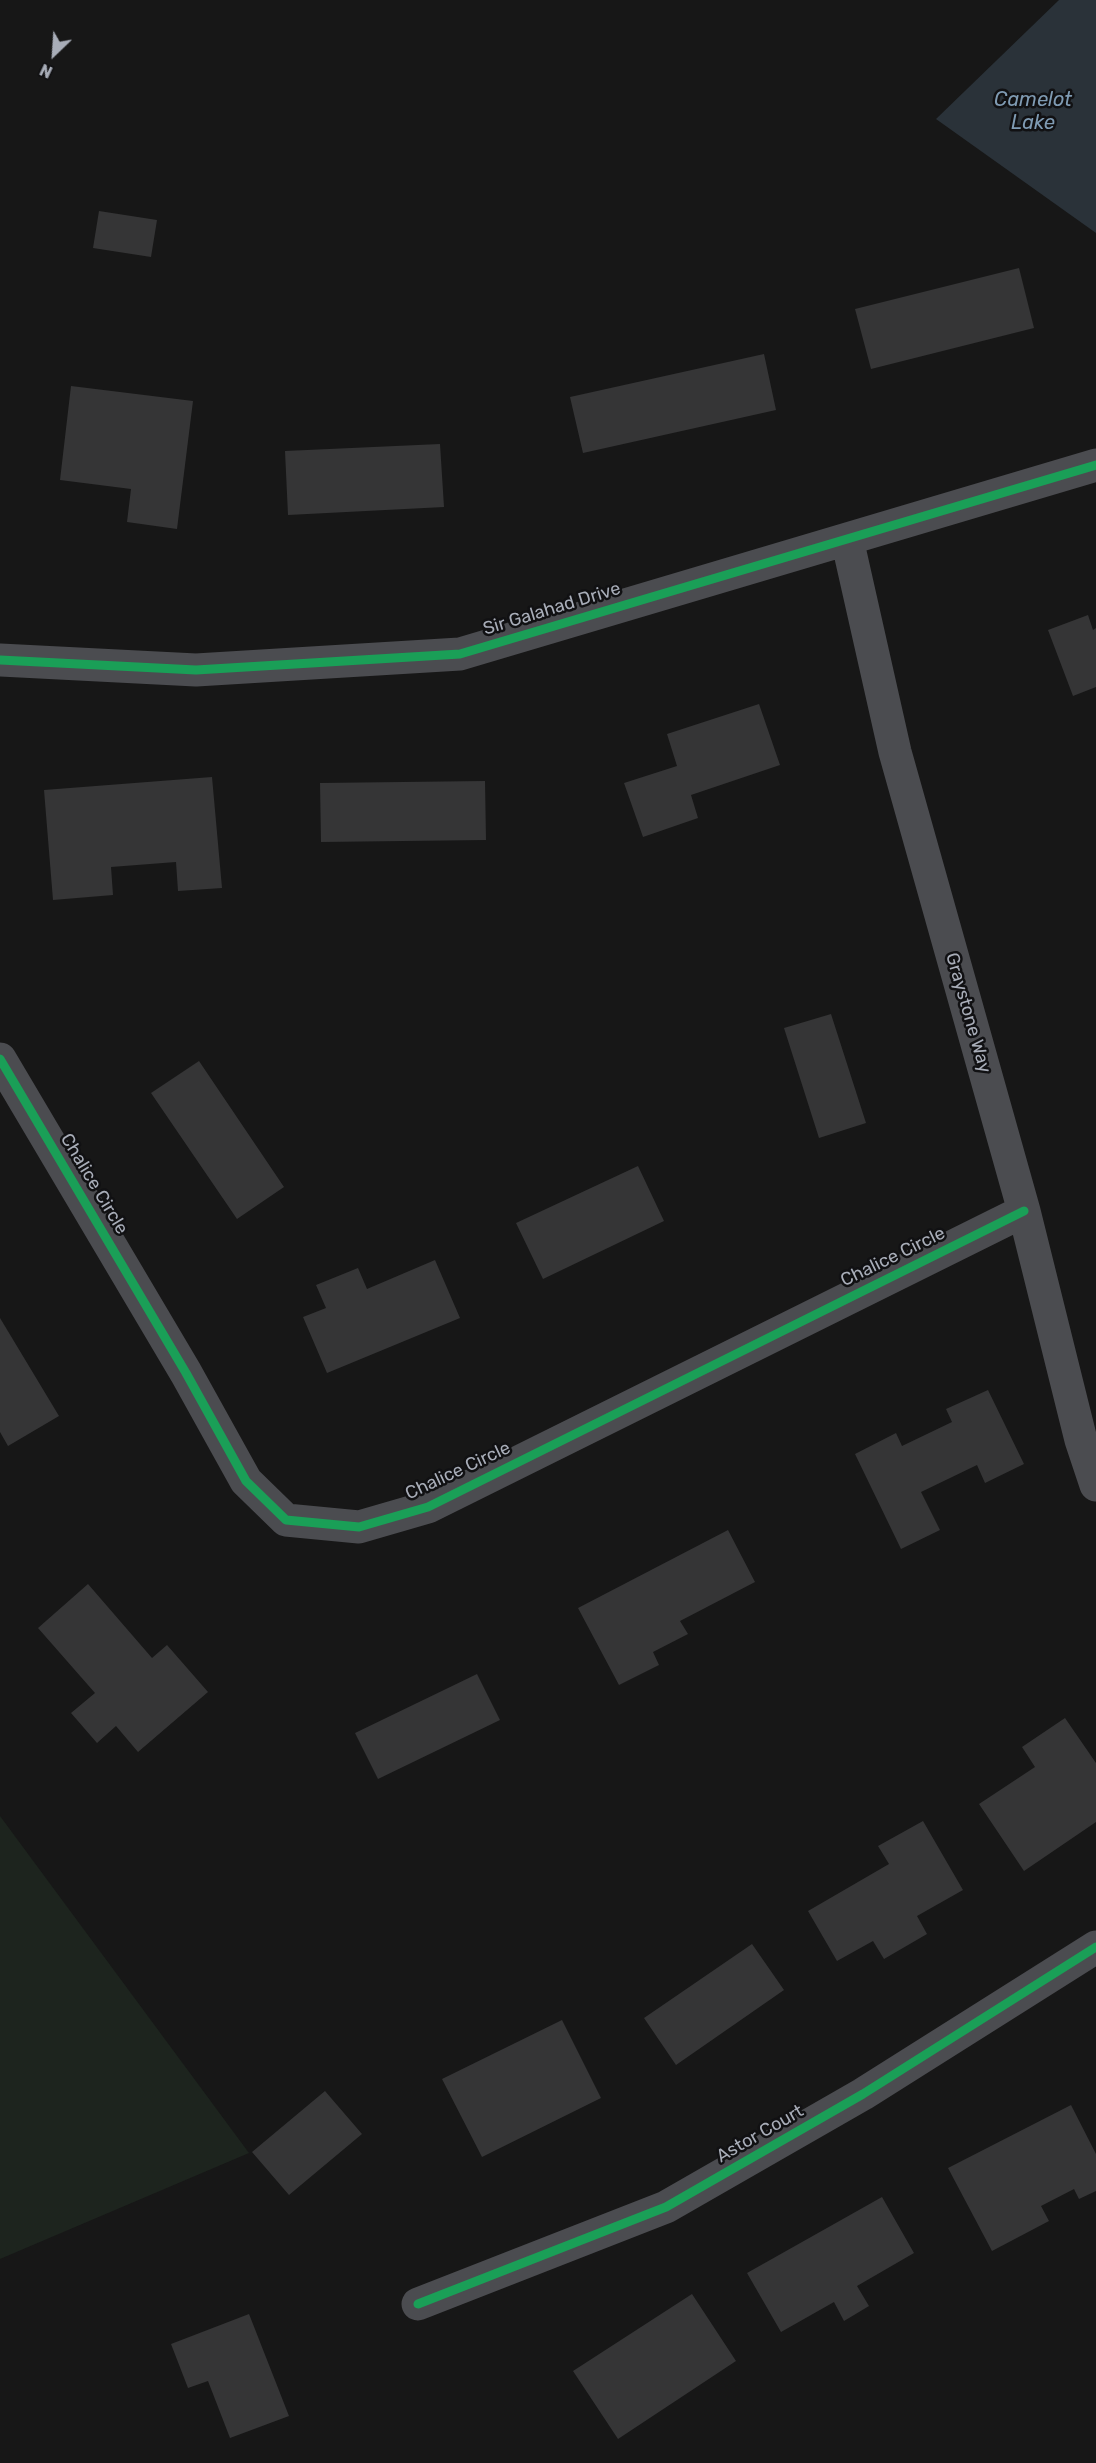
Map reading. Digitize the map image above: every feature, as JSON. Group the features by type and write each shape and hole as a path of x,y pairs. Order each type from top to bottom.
{"street":[{"name":"Sir Galahad Drive","path":"0,660 196,670 460,654 1096,465"},
{"name":"Graystone Way","path":"847,538 895,753 1024,1211 1081,1440 1096,1485"},
{"name":"Chalice Circle","path":"0,1059 186,1373 246,1481 286,1520 359,1527 429,1507 1024,1211"},
{"name":"Astor Court","path":"418,2304 666,2206 863,2094 1096,1947"}],"shaded area":[{"path":"0,1816 249,2153 0,2259"}],"water":[{"name":"Camelot Lake","path":"1059,0 1096,0 1096,233 936,119"}],"building":[{"path":"99,211 157,220 151,257 93,248"},
{"path":"1019,268 1034,328 871,369 855,309"},
{"path":"764,354 776,410 583,453 570,397"},
{"path":"71,386 193,401 177,529 127,522 131,489 60,480"},
{"path":"440,444 444,507 288,515 285,451"},
{"path":"1088,615 1093,630 1096,628 1096,687 1073,696 1048,630"},
{"path":"759,704 780,765 691,795 698,818 643,837 624,783 677,766 667,734"},
{"path":"212,777 222,888 178,891 176,862 111,867 113,895 53,900 44,790"},
{"path":"485,781 486,840 321,842 320,783"},
{"path":"831,1014 866,1123 819,1138 784,1028"},
{"path":"199,1061 284,1187 237,1219 151,1093"},
{"path":"638,1166 664,1221 543,1279 516,1223"},
{"path":"435,1260 460,1318 327,1373 303,1317 326,1308 316,1285 358,1268 367,1289"},
{"path":"0,1318 59,1416 8,1446 0,1432"},
{"path":"988,1390 1024,1464 985,1483 977,1465 921,1492 940,1530 901,1549 855,1454 896,1433 902,1446 952,1422 946,1409"},
{"path":"728,1530 755,1582 680,1621 688,1634 653,1652 659,1665 619,1685 578,1608"},
{"path":"88,1584 152,1658 167,1645 208,1692 138,1752 116,1726 97,1743 71,1713 95,1693 38,1628"},
{"path":"477,1674 500,1720 378,1779 355,1733"},
{"path":"1065,1718 1096,1763 1096,1822 1024,1871 979,1804 1035,1767 1022,1747"},
{"path":"923,1821 963,1890 917,1916 927,1934 884,1959 873,1941 837,1961 808,1911 889,1864 878,1846"},
{"path":"752,1944 784,1990 676,2065 644,2018"},
{"path":"562,2020 601,2098 482,2157 442,2079"},
{"path":"325,2091 362,2134 289,2195 252,2152"},
{"path":"1071,2105 1096,2154 1096,2191 1079,2199 1074,2189 1041,2206 1049,2221 992,2251 948,2168"},
{"path":"882,2197 914,2253 857,2286 869,2306 844,2321 834,2302 781,2332 747,2273"},
{"path":"692,2294 736,2361 618,2439 573,2371"},
{"path":"249,2314 289,2416 230,2438 208,2381 188,2388 171,2344"}],"cycle path":[{"path":"0,660 196,670 460,654 1096,465"},
{"path":"0,1059 186,1373 246,1481 286,1520 359,1527 428,1507 1024,1211"},
{"path":"418,2304 666,2207 863,2094 1096,1947"}]}
